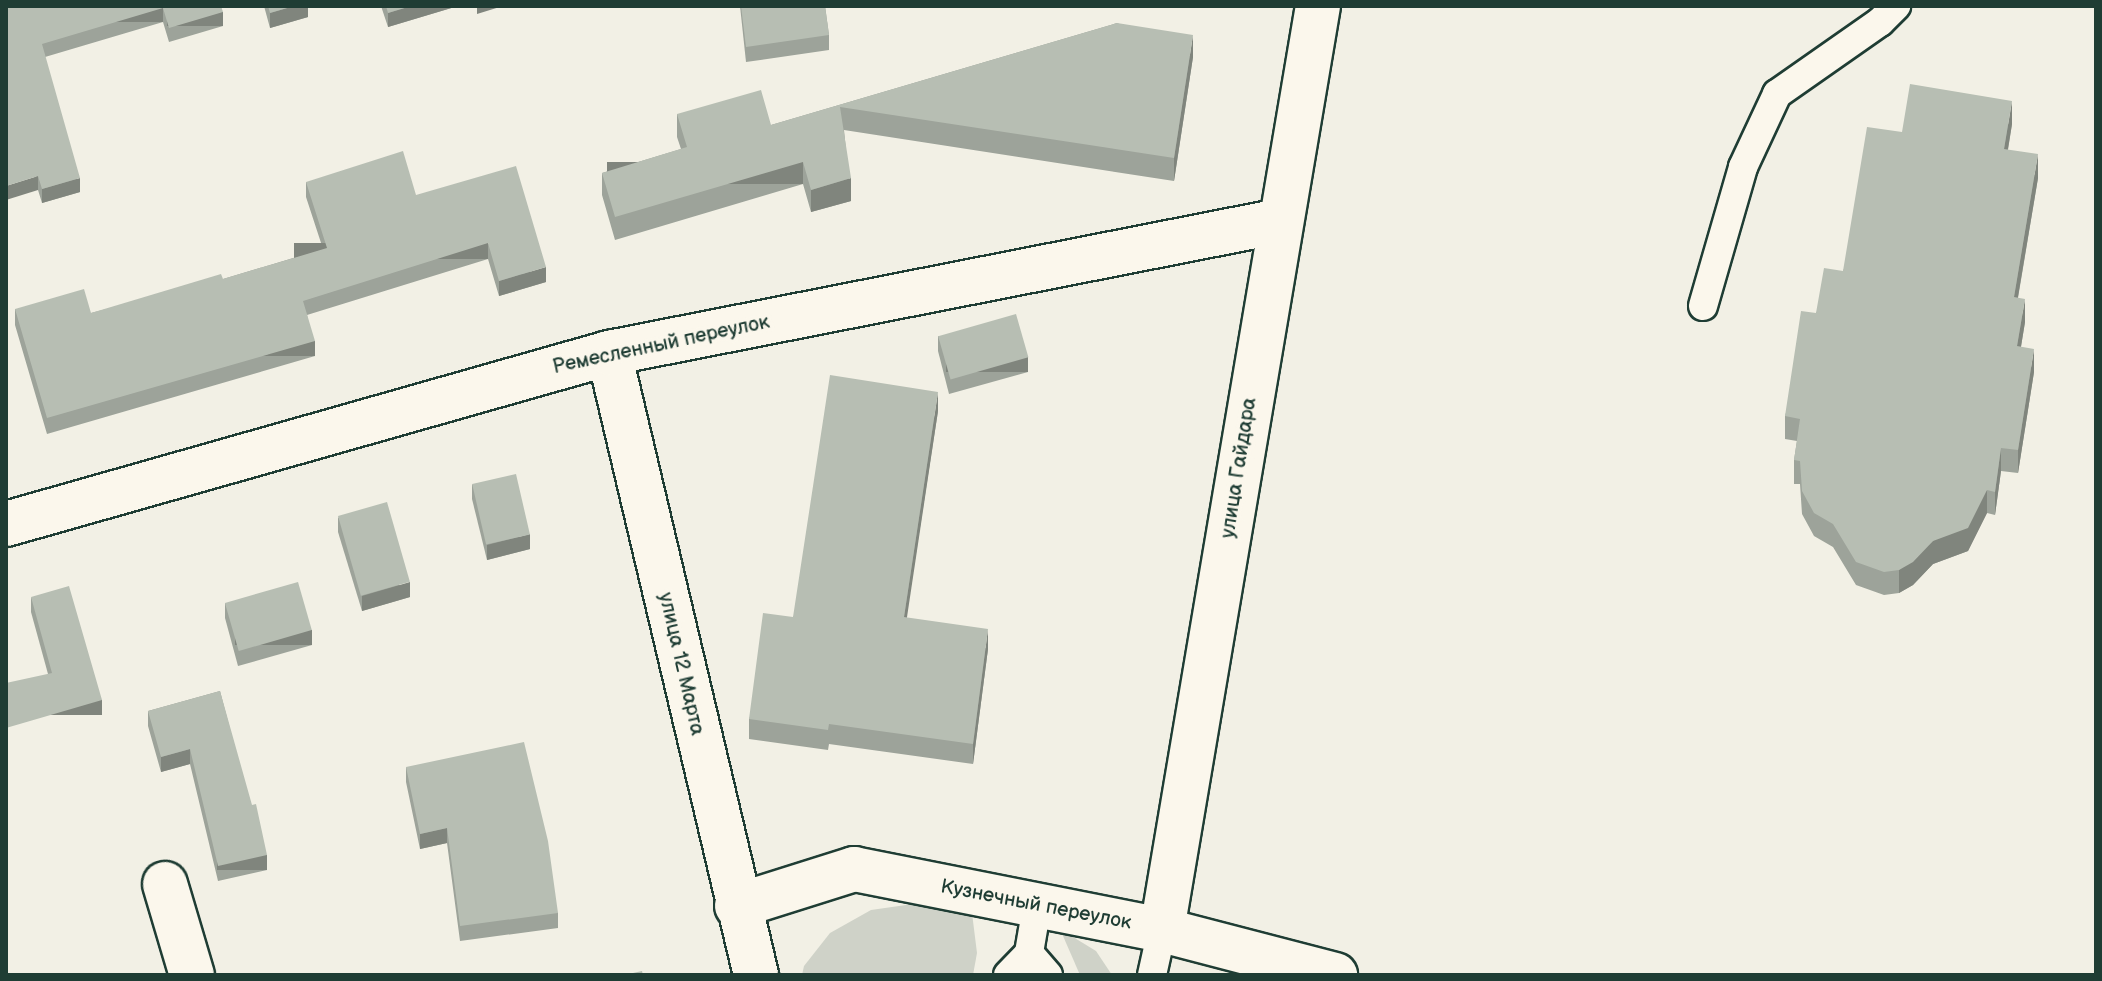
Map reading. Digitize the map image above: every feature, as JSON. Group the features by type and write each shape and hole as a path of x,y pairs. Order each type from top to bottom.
{"street":[{"name":"улица Гайдара","path":"1162,930 1318,6"},
{"name":"Ремесленный переулок","path":"6,524 609,353 1280,221"},
{"name":"улица 12 Марта","path":"609,353 737,906 756,975"},
{"name":"Кузнечный переулок","path":"737,906 854,869 1162,930 1335,975"},
{"path":"165,884 192,975"}],"lane":[{"path":"1703,306 1743,167 1777,94 1880,22 1896,6"},
{"path":"1008,975 1029,953 1037,906"},
{"path":"1152,975 1162,930"},
{"path":"1029,953 1048,975"}],"shaded area":[{"path":"913,904 972,913 977,953 973,975 802,975 804,966 830,933 871,910"},
{"path":"1060,929 1096,951 1112,975 1080,975"}],"building":[{"path":"6,6 221,6 223,12 169,28 163,8 42,44 80,178 42,189 38,176 6,186"},
{"path":"268,6 294,6 270,13"},
{"path":"386,6 411,6 388,13"},
{"path":"741,6 825,6 829,35 746,47"},
{"path":"1117,23 1193,35 1174,158 840,107 851,178 811,190 803,162 615,217 602,173 687,147 677,114 761,90 771,125"},
{"path":"1910,84 2012,101 2004,149 2038,154 2014,297 2025,299 2017,346 2034,349 2018,450 2001,448 1995,492 1987,490 1968,528 1933,541 1913,562 1899,570 1884,572 1856,562 1833,524 1814,513 1802,491 1800,461 1794,460 1800,419 1785,416 1801,311 1816,313 1824,268 1843,271 1867,127 1902,132"},
{"path":"403,151 416,195 516,166 546,267 499,281 488,243 303,301 315,341 47,418 15,309 84,289 91,313 221,274 223,279 327,248 306,182"},
{"path":"1016,314 1028,357 951,380 938,336"},
{"path":"830,375 938,392 904,617 988,629 973,744 829,724 828,730 749,719 763,613 793,617"},
{"path":"516,474 530,534 486,545 472,484"},
{"path":"387,502 410,582 361,596 338,516"},
{"path":"298,582 312,630 239,651 225,603"},
{"path":"69,586 102,700 6,728 6,683 52,673 31,597"},
{"path":"220,691 252,805 256,804 267,855 218,866 190,749 161,757 148,711"},
{"path":"524,742 548,841 558,913 460,926 447,828 420,834 406,767"}]}
